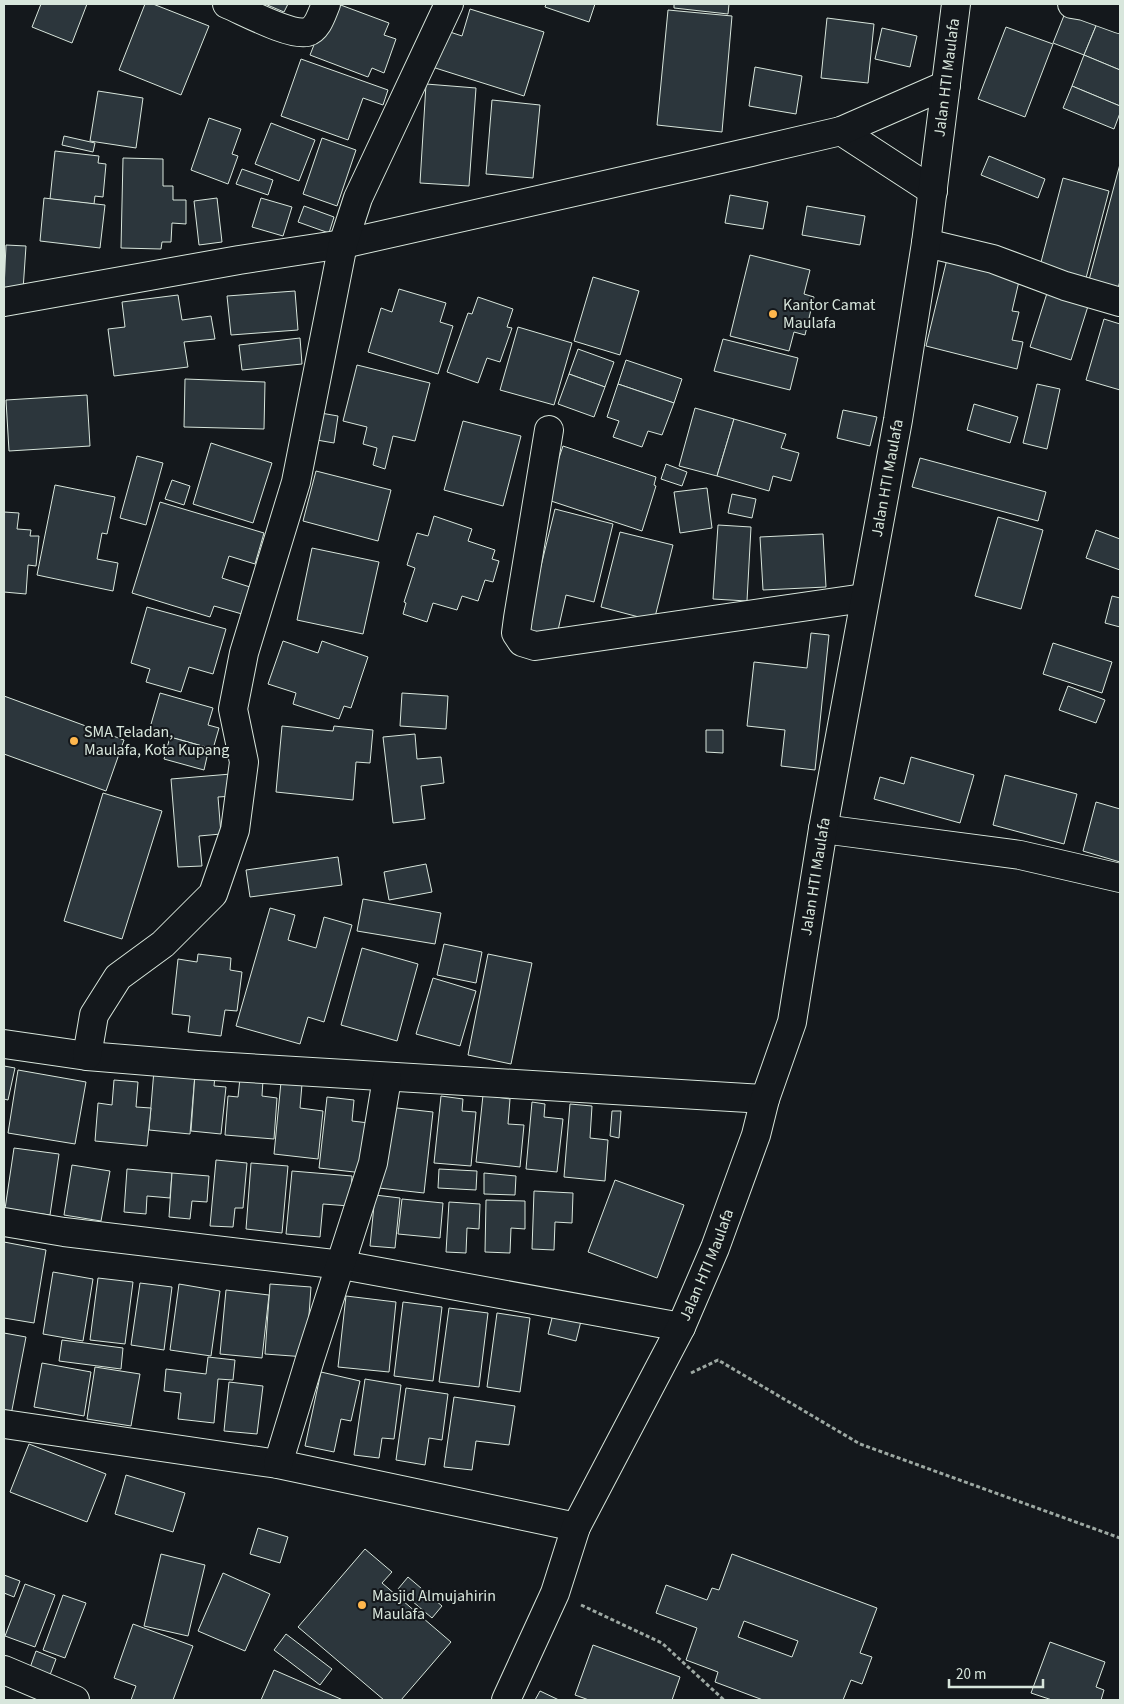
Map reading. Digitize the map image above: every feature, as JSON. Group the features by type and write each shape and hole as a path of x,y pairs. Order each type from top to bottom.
{"street":[{"path":"227,4 293,31 307,32 316,26 326,4"},
{"path":"87,1056 94,1015 118,978 163,944 213,894 235,830 244,762 234,709 244,653 296,482 343,244 358,198 449,4"},
{"name":"Jalan HTI Maulafa","path":"506,1700 555,1593 576,1527 681,1327 716,1248 756,1136 766,1099 792,1022 824,829 852,678 864,598 898,420 926,243 956,4"},
{"path":"1072,4 1084,6 1120,19"},
{"path":"4,302 239,260 343,244 841,131 946,85"},
{"path":"841,131 933,192"},
{"path":"926,243 993,259 1065,286 1120,302"},
{"path":"549,430 516,633 522,642 534,646 864,598"},
{"path":"824,829 1020,855 1120,878"},
{"path":"4,1044 87,1056 387,1078 766,1099"},
{"path":"278,1464 373,1164 387,1078"},
{"path":"4,1222 64,1232 342,1265 681,1327"},
{"path":"4,1424 278,1464 576,1527"},
{"path":"4,1670 75,1700"}],"path":[{"path":"718,1360 860,1444 1120,1538"},
{"path":"555,1593 662,1643 724,1700"}],"building":[{"path":"41,4 87,4 72,43 32,27"},
{"path":"145,4 153,4 209,26 181,95 119,70"},
{"path":"265,4 288,4 284,12"},
{"path":"330,4 338,4 389,23 384,35 396,39 384,73 372,68 368,77 310,55"},
{"path":"546,4 595,4 589,22 545,7"},
{"path":"674,4 729,4 728,14 674,8"},
{"path":"1067,8 1098,21 1084,55 1053,43"},
{"path":"470,9 544,32 524,96 429,66 441,29 462,36"},
{"path":"668,10 732,16 722,132 657,125"},
{"path":"827,18 874,24 868,83 821,78"},
{"path":"1098,21 1120,30 1120,70 1084,55"},
{"path":"1006,27 1053,44 1025,117 978,99"},
{"path":"882,28 917,36 910,67 875,59"},
{"path":"1084,55 1120,70 1120,106 1072,86"},
{"path":"301,59 388,90 383,105 363,98 348,140 281,116"},
{"path":"755,67 802,76 796,114 749,106"},
{"path":"426,84 476,88 469,186 420,183"},
{"path":"1072,86 1120,106 1120,113 1114,129 1063,108"},
{"path":"98,91 143,98 136,148 90,141"},
{"path":"492,100 540,105 533,178 486,174"},
{"path":"209,118 241,129 232,154 238,156 228,184 191,170"},
{"path":"271,123 315,140 299,181 255,164"},
{"path":"64,136 95,143 93,152 62,145"},
{"path":"322,138 356,150 337,206 303,194"},
{"path":"55,151 99,156 98,163 106,164 103,197 95,196 94,204 50,199"},
{"path":"989,156 1045,179 1038,198 981,175"},
{"path":"123,158 163,159 163,186 173,186 173,200 186,200 186,224 172,223 171,242 162,242 161,249 121,248"},
{"path":"1120,164 1120,281 1118,288 1089,280"},
{"path":"242,169 273,180 268,195 236,184"},
{"path":"1063,178 1109,191 1086,278 1040,266"},
{"path":"730,195 768,202 763,229 725,223"},
{"path":"44,198 105,205 100,248 40,241"},
{"path":"217,198 222,242 199,245 194,201"},
{"path":"261,198 292,207 283,236 252,227"},
{"path":"304,206 334,217 329,233 298,222"},
{"path":"807,206 865,216 860,245 802,235"},
{"path":"6,245 26,246 23,290 4,289"},
{"name":"Kantor Camat Maulafa","path":"750,255 810,270 804,294 814,297 805,335 794,332 789,351 730,336"},
{"path":"947,259 1020,277 1012,311 1019,312 1012,340 1023,342 1017,369 926,346"},
{"path":"593,277 639,291 620,355 574,341"},
{"path":"399,289 446,303 440,322 453,326 438,374 368,352 381,308 392,312"},
{"path":"1048,290 1089,303 1071,360 1030,347"},
{"path":"295,291 298,330 231,335 227,296"},
{"path":"178,295 182,320 211,316 215,339 184,342 188,367 114,376 108,329 125,327 122,302"},
{"path":"478,297 513,309 507,327 512,328 500,362 487,358 478,383 447,372 468,313 472,314"},
{"path":"1104,319 1120,324 1120,390 1086,380"},
{"path":"518,327 572,343 554,405 500,390"},
{"path":"300,338 302,364 242,370 239,345"},
{"path":"723,339 798,358 790,390 714,371"},
{"path":"578,349 614,362 605,387 569,374"},
{"path":"626,360 682,379 674,403 618,384"},
{"path":"357,365 430,383 415,441 393,436 385,469 373,465 377,448 363,444 367,427 343,421"},
{"path":"569,374 605,387 594,417 558,404"},
{"path":"185,379 265,382 264,429 184,427"},
{"path":"618,384 674,403 662,435 648,431 642,447 613,437 619,421 607,417"},
{"path":"1037,384 1060,389 1047,449 1023,443"},
{"path":"87,395 90,446 9,451 6,400"},
{"path":"974,404 1018,417 1010,443 967,430"},
{"path":"695,408 734,419 717,476 679,466"},
{"path":"843,410 877,417 870,446 837,438"},
{"path":"315,412 338,416 334,443 311,439"},
{"path":"734,419 786,434 781,448 799,453 791,481 773,476 769,491 717,476"},
{"path":"463,421 521,436 503,506 444,490"},
{"path":"211,443 272,463 253,523 193,504"},
{"path":"563,446 656,477 654,485 656,486 642,531 545,499"},
{"path":"137,456 163,463 146,525 120,518"},
{"path":"920,458 1046,492 1038,521 912,487"},
{"path":"666,464 687,472 682,486 661,479"},
{"path":"316,471 391,490 378,541 303,521"},
{"path":"172,480 190,486 184,505 165,499"},
{"path":"55,485 115,497 107,534 102,533 97,559 118,563 113,591 37,575"},
{"path":"707,488 712,528 680,533 674,492"},
{"path":"732,494 756,499 752,518 728,513"},
{"path":"160,502 264,533 255,564 229,556 222,578 250,587 242,614 214,606 210,617 132,593"},
{"path":"555,509 613,524 594,602 566,595 556,639 525,631"},
{"path":"4,512 19,513 17,529 31,530 30,536 39,536 36,566 28,565 26,594 4,592"},
{"path":"434,516 472,529 468,541 495,550 492,559 499,561 493,582 485,580 478,601 462,596 457,610 433,603 427,622 403,614 406,603 404,602 415,568 407,565 417,533 428,536"},
{"path":"998,517 1043,530 1021,609 975,596"},
{"path":"718,525 751,527 747,601 713,599"},
{"path":"1096,530 1120,539 1120,570 1086,558"},
{"path":"620,532 673,545 654,621 601,607"},
{"path":"823,534 826,587 763,590 760,537"},
{"path":"312,548 379,562 363,634 297,620"},
{"path":"1112,596 1120,598 1120,627 1105,623"},
{"path":"147,607 226,629 213,674 189,667 181,692 146,682 150,669 131,663"},
{"path":"811,633 829,635 815,770 781,766 785,730 747,726 754,662 807,668"},
{"path":"283,641 318,653 322,641 368,657 351,708 344,706 339,719 293,704 296,693 268,684"},
{"path":"1053,643 1112,662 1102,693 1043,674"},
{"path":"1068,686 1105,700 1096,723 1059,710"},
{"path":"160,693 213,708 208,725 219,728 213,749 149,731"},
{"path":"402,693 448,696 446,729 400,726"},
{"path":"4,696 124,740 106,791 4,754"},
{"path":"282,726 333,731 334,726 373,730 370,763 356,762 353,800 276,792"},
{"path":"706,730 723,730 723,753 706,752"},
{"path":"415,734 417,759 441,757 444,783 421,786 425,819 393,823 383,737"},
{"path":"170,737 209,748 204,770 164,759"},
{"path":"911,757 974,775 960,823 874,799 880,777 904,784"},
{"path":"231,774 233,796 218,797 221,834 199,836 202,866 178,867 171,779"},
{"path":"1005,775 1077,794 1064,844 993,825"},
{"path":"103,793 162,811 122,939 64,921"},
{"path":"1096,802 1120,809 1120,862 1083,851"},
{"path":"338,857 342,885 250,897 246,870"},
{"path":"426,864 432,892 389,900 384,872"},
{"path":"363,899 441,913 435,944 357,931"},
{"path":"270,908 295,915 288,940 316,948 324,917 352,925 324,1022 308,1017 300,1044 236,1026"},
{"path":"444,944 482,952 476,983 437,975"},
{"path":"362,948 418,964 397,1041 341,1025"},
{"path":"198,954 231,958 230,970 242,972 237,1011 225,1010 221,1036 188,1032 190,1016 172,1014 178,959 197,962"},
{"path":"488,954 532,963 511,1064 468,1055"},
{"path":"433,978 476,991 460,1046 416,1034"},
{"path":"4,1066 15,1068 8,1100 4,1099"},
{"path":"18,1070 86,1082 75,1144 8,1133"},
{"path":"154,1070 195,1074 190,1134 149,1130"},
{"path":"195,1074 215,1076 214,1086 226,1087 221,1134 191,1131"},
{"path":"240,1078 263,1080 262,1096 277,1098 274,1139 225,1135 228,1096 238,1097"},
{"path":"114,1080 138,1082 136,1107 151,1108 147,1146 95,1141 98,1103 112,1105"},
{"path":"281,1082 302,1084 300,1108 323,1111 318,1159 274,1154"},
{"path":"483,1095 510,1099 508,1124 524,1125 520,1167 476,1162"},
{"path":"441,1096 463,1099 462,1111 476,1112 471,1166 434,1163"},
{"path":"327,1097 354,1100 352,1121 369,1123 363,1173 319,1168"},
{"path":"532,1102 545,1104 544,1117 563,1119 557,1172 526,1169"},
{"path":"570,1104 592,1106 590,1138 608,1140 605,1181 564,1177"},
{"path":"388,1107 433,1112 424,1193 379,1188"},
{"path":"612,1111 621,1111 619,1138 610,1136"},
{"path":"14,1148 59,1154 50,1215 5,1209"},
{"path":"216,1160 247,1163 243,1208 235,1208 233,1227 210,1226"},
{"path":"251,1163 288,1166 282,1233 246,1229"},
{"path":"72,1165 110,1171 101,1221 64,1215"},
{"path":"127,1169 172,1173 170,1198 147,1196 146,1214 124,1212"},
{"path":"439,1169 477,1171 476,1190 438,1188"},
{"path":"292,1171 352,1176 350,1206 323,1204 320,1237 286,1234"},
{"path":"172,1173 209,1176 207,1202 192,1201 190,1219 169,1217"},
{"path":"484,1173 516,1176 515,1195 484,1194"},
{"path":"615,1180 684,1205 657,1278 588,1252"},
{"path":"534,1191 573,1193 572,1223 555,1222 554,1250 532,1249"},
{"path":"375,1195 400,1198 395,1248 370,1246"},
{"path":"402,1199 443,1203 440,1238 398,1234"},
{"path":"486,1200 525,1201 525,1229 511,1228 510,1253 485,1252"},
{"path":"449,1202 480,1204 479,1229 467,1228 466,1253 446,1252"},
{"path":"4,1242 46,1250 34,1323 4,1318"},
{"path":"53,1272 93,1279 83,1341 43,1334"},
{"path":"98,1278 133,1282 125,1344 90,1340"},
{"path":"140,1283 172,1287 164,1350 131,1345"},
{"path":"179,1284 220,1291 211,1356 170,1350"},
{"path":"270,1284 311,1287 306,1357 265,1354"},
{"path":"226,1290 269,1295 262,1358 220,1354"},
{"path":"346,1296 396,1302 389,1372 338,1367"},
{"path":"403,1302 442,1307 433,1381 394,1376"},
{"path":"555,1306 583,1313 576,1341 548,1334"},
{"path":"449,1308 488,1313 479,1387 439,1382"},
{"path":"497,1313 530,1318 520,1392 487,1387"},
{"path":"4,1333 26,1337 11,1415 4,1414"},
{"path":"62,1340 123,1348 121,1369 59,1361"},
{"path":"208,1357 235,1360 233,1380 218,1379 214,1423 178,1419 181,1393 164,1391 166,1369 206,1374"},
{"path":"42,1363 91,1372 84,1416 34,1407"},
{"path":"95,1367 140,1374 131,1426 87,1419"},
{"path":"321,1372 360,1381 351,1421 341,1419 334,1452 305,1446"},
{"path":"365,1379 401,1385 394,1439 382,1438 379,1458 354,1455"},
{"path":"229,1382 263,1386 257,1434 224,1431"},
{"path":"406,1388 448,1394 442,1440 429,1438 425,1465 396,1460"},
{"path":"454,1397 515,1406 509,1445 476,1441 472,1470 444,1467"},
{"path":"29,1444 106,1474 87,1522 10,1492"},
{"path":"126,1475 185,1493 173,1532 115,1514"},
{"path":"258,1528 288,1537 280,1563 250,1554"},
{"name":"Masjid Almujahirin Maulafa","path":"365,1549 392,1572 382,1583 451,1642 401,1700 384,1700 298,1627"},
{"path":"161,1554 205,1565 188,1636 144,1626"},
{"path":"732,1554 877,1608 860,1653 872,1657 862,1684 851,1680 843,1700 763,1700 715,1682 718,1672 686,1660 697,1628 656,1613 666,1585 707,1600 712,1588 719,1590","holes":["744,1621 798,1641 792,1657 738,1637"]},
{"path":"223,1573 270,1594 245,1651 198,1631"},
{"path":"4,1575 20,1581 14,1597 4,1593"},
{"path":"408,1577 442,1606 432,1618 398,1589"},
{"path":"25,1584 55,1595 35,1647 5,1636"},
{"path":"63,1595 86,1603 65,1658 43,1650"},
{"path":"133,1624 193,1646 173,1700 131,1700 136,1686 114,1678"},
{"path":"286,1634 332,1669 320,1685 274,1650"},
{"path":"1050,1642 1105,1662 1096,1687 1104,1690 1101,1700 1052,1700 1031,1693"},
{"path":"593,1645 680,1677 672,1700 589,1700 575,1695"},
{"path":"36,1651 56,1659 47,1683 27,1676"},
{"path":"274,1670 343,1700 261,1700"},
{"path":"540,1691 559,1700 535,1700"}],"place":[{"name":"Kantor Camat Maulafa","path":"773,314"},
{"name":"SMA Teladan, Maulafa, Kota Kupang","path":"74,741"},
{"name":"Masjid Almujahirin Maulafa","path":"362,1605"}]}
